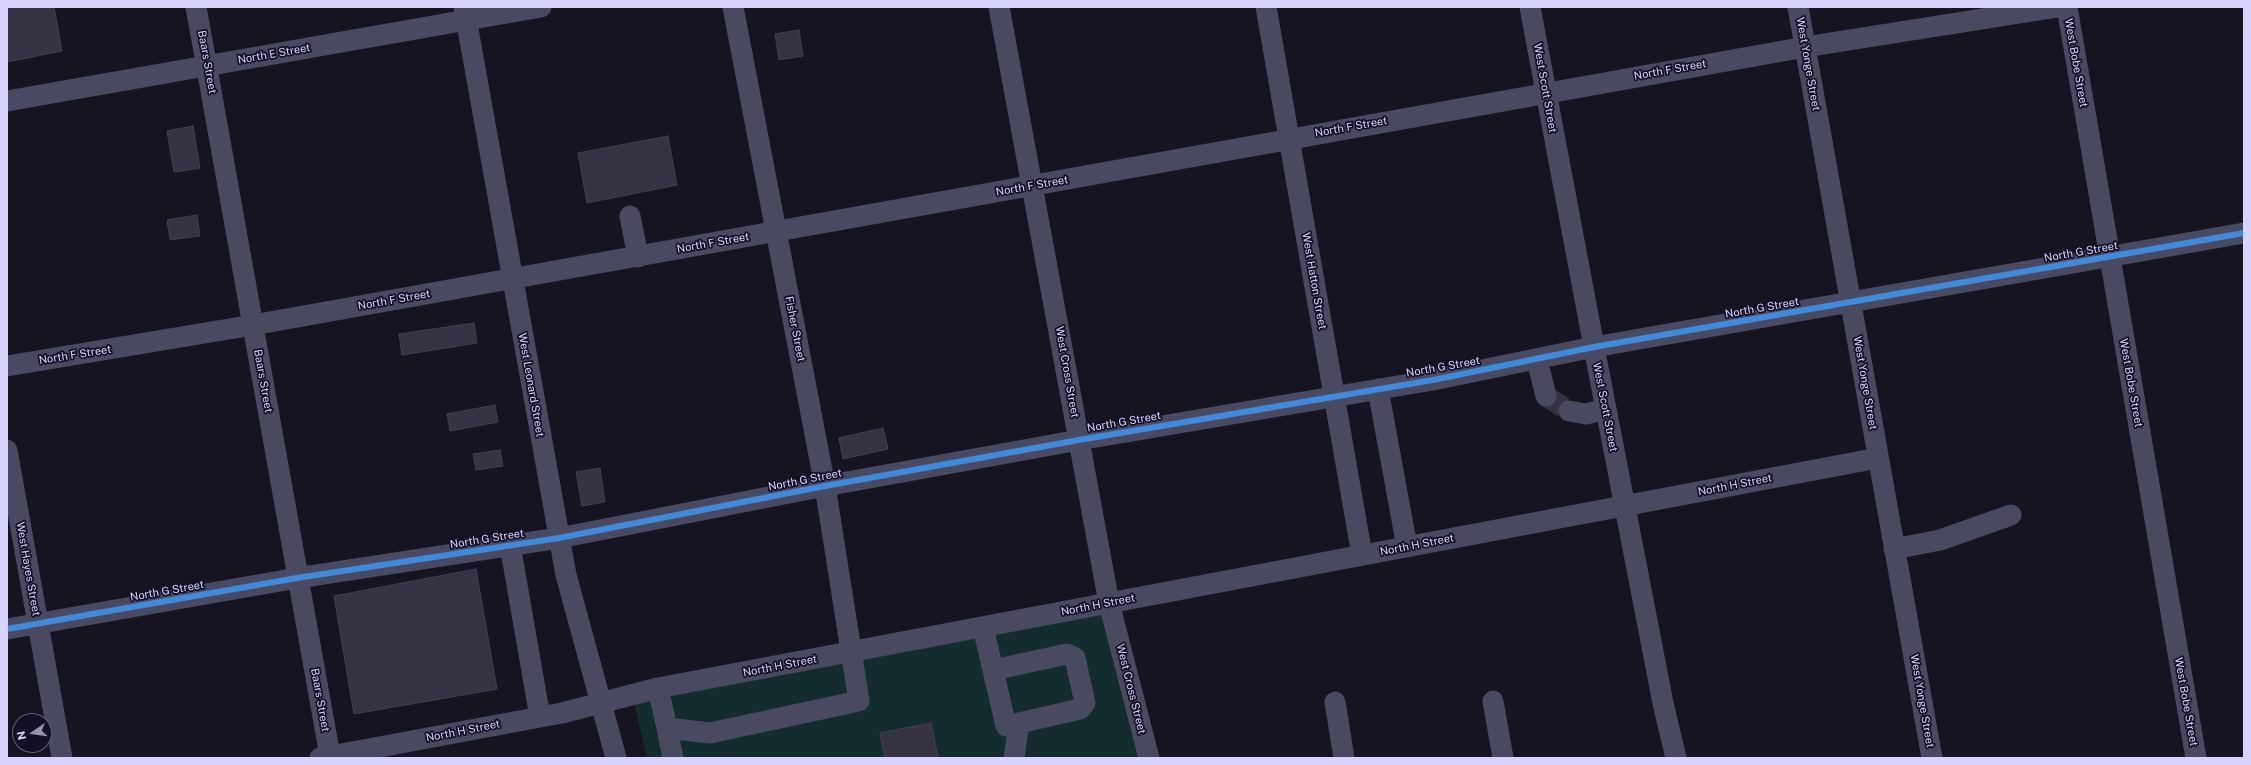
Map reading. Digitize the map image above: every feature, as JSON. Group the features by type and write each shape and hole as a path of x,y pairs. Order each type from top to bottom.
{"street":[{"name":"Baars Street","path":"196,7 208,66 297,578 325,757"},
{"name":"North E Street","path":"7,101 208,66 465,14 541,7"},
{"name":"Fisher Street","path":"667,728 710,732 859,701 825,486 733,7"},
{"name":"West Cross Street","path":"999,7 1109,603 1149,758"},
{"name":"West Hatton Street","path":"1266,7 1362,555"},
{"name":"West Scott Street","path":"1530,7 1606,410 1663,703 1676,758"},
{"name":"West Yonge Street","path":"1798,7 1932,758"},
{"name":"North F Street","path":"7,366 253,325 638,257 1545,92 1805,47 2058,7"},
{"name":"West Bobe Street","path":"2067,7 2196,758"},
{"name":"West Leonard Street","path":"465,14 559,538 573,606 602,702 616,758"},
{"path":"630,216 638,257"},
{"name":"North G Street","path":"7,629 297,578 559,538 825,486 1079,440 1378,389 1594,348 2244,233"},
{"path":"1536,360 1546,396"},
{"path":"1378,389 1407,547"},
{"path":"1569,411 1586,414 1606,410"},
{"name":"West Hayes Street","path":"7,450 62,758"},
{"name":"North H Street","path":"325,757 540,717 658,688 1878,458"},
{"path":"1894,550 1940,540 2011,515"},
{"path":"510,545 540,717"},
{"path":"983,627 1006,726 1080,710 1085,703 1075,658 1068,654 993,670"},
{"path":"658,688 673,758"},
{"path":"1494,701 1503,758"},
{"path":"1336,702 1344,758"},
{"path":"1014,758 1019,723"}],"green space":[{"path":"1102,613 1139,758 647,758 634,703"}],"building":[{"path":"7,7 54,7 62,51 7,62"},
{"path":"799,30 803,56 779,60 775,34"},
{"path":"193,126 200,168 174,172 167,131"},
{"path":"668,136 677,185 587,203 578,153"},
{"path":"197,215 200,236 170,240 167,220"},
{"path":"474,323 477,343 402,355 399,334"},
{"path":"495,405 498,422 450,431 447,414"},
{"path":"883,428 888,449 843,459 839,438"},
{"path":"500,450 503,466 476,470 473,454"},
{"path":"600,468 605,502 582,506 576,472"},
{"path":"476,569 497,689 354,714 334,596"},
{"path":"931,723 938,758 885,758 880,733"}],"tunnel":[{"path":"1546,396 1569,411"}],"cycle path":[{"path":"7,629 297,578 559,538 825,486 1079,440 1433,380 1594,347 2244,233"}]}
